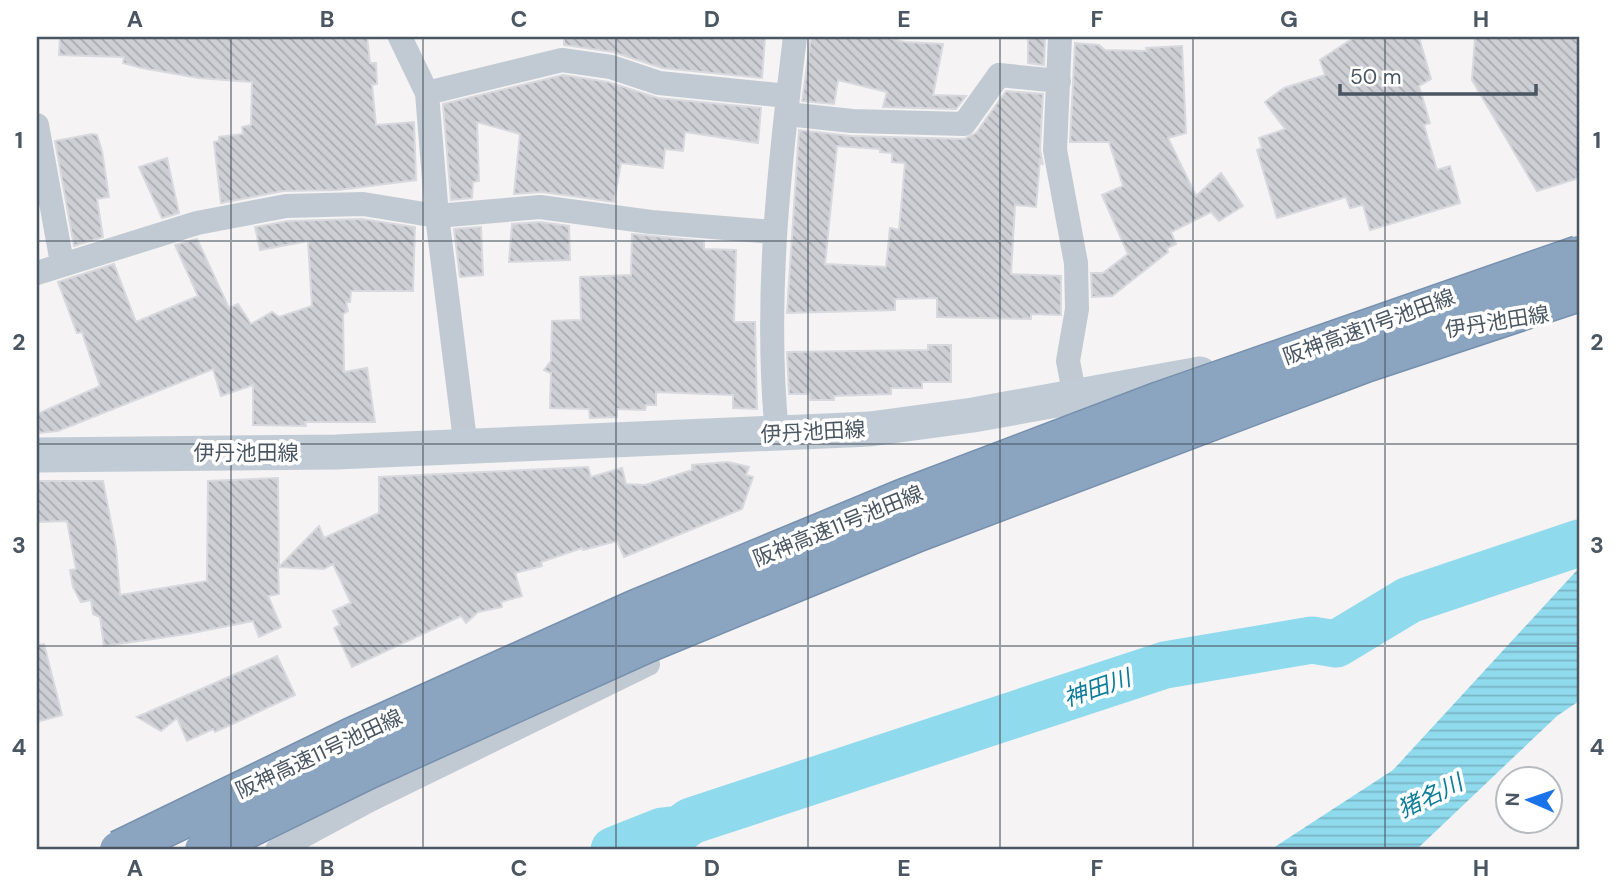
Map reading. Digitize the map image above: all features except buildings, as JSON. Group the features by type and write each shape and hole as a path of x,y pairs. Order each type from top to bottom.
{"highway":[{"name":"阪神高速11号池田線","path":"119,850 352,737 584,632 902,499 1160,401 1579,255"},
{"name":"阪神高速11号池田線","path":"204,850 367,770 645,644 918,532 1365,363 1579,292"}],"main road":[{"name":"伊丹池田線","path":"37,455 466,448 870,429 1075,397 1343,347 1579,310"}],"street":[{"path":"400,37 427,93 437,216 466,448"},
{"path":"777,434 770,333 773,232 795,37"},
{"path":"1060,37 1055,150 1076,263 1077,309 1069,361 1075,397"},
{"path":"427,93 560,48 659,83 788,105 852,121 964,124 999,75 1059,80"},
{"path":"37,125 62,264"},
{"path":"37,273 197,223 286,206 363,204 437,216 540,207 651,222 773,232"},
{"path":"277,850 370,800 623,675 851,573 1018,504"}],"water":[{"name":"猪名川","path":"1579,568 1579,701 1557,716 1506,764 1494,764 1494,776 1416,850 1270,850 1393,770"}],"waterway":[{"name":"神田川","path":"614,850 662,831 680,829 691,821 1165,665 1312,640 1336,644 1409,600 1579,543"}]}
